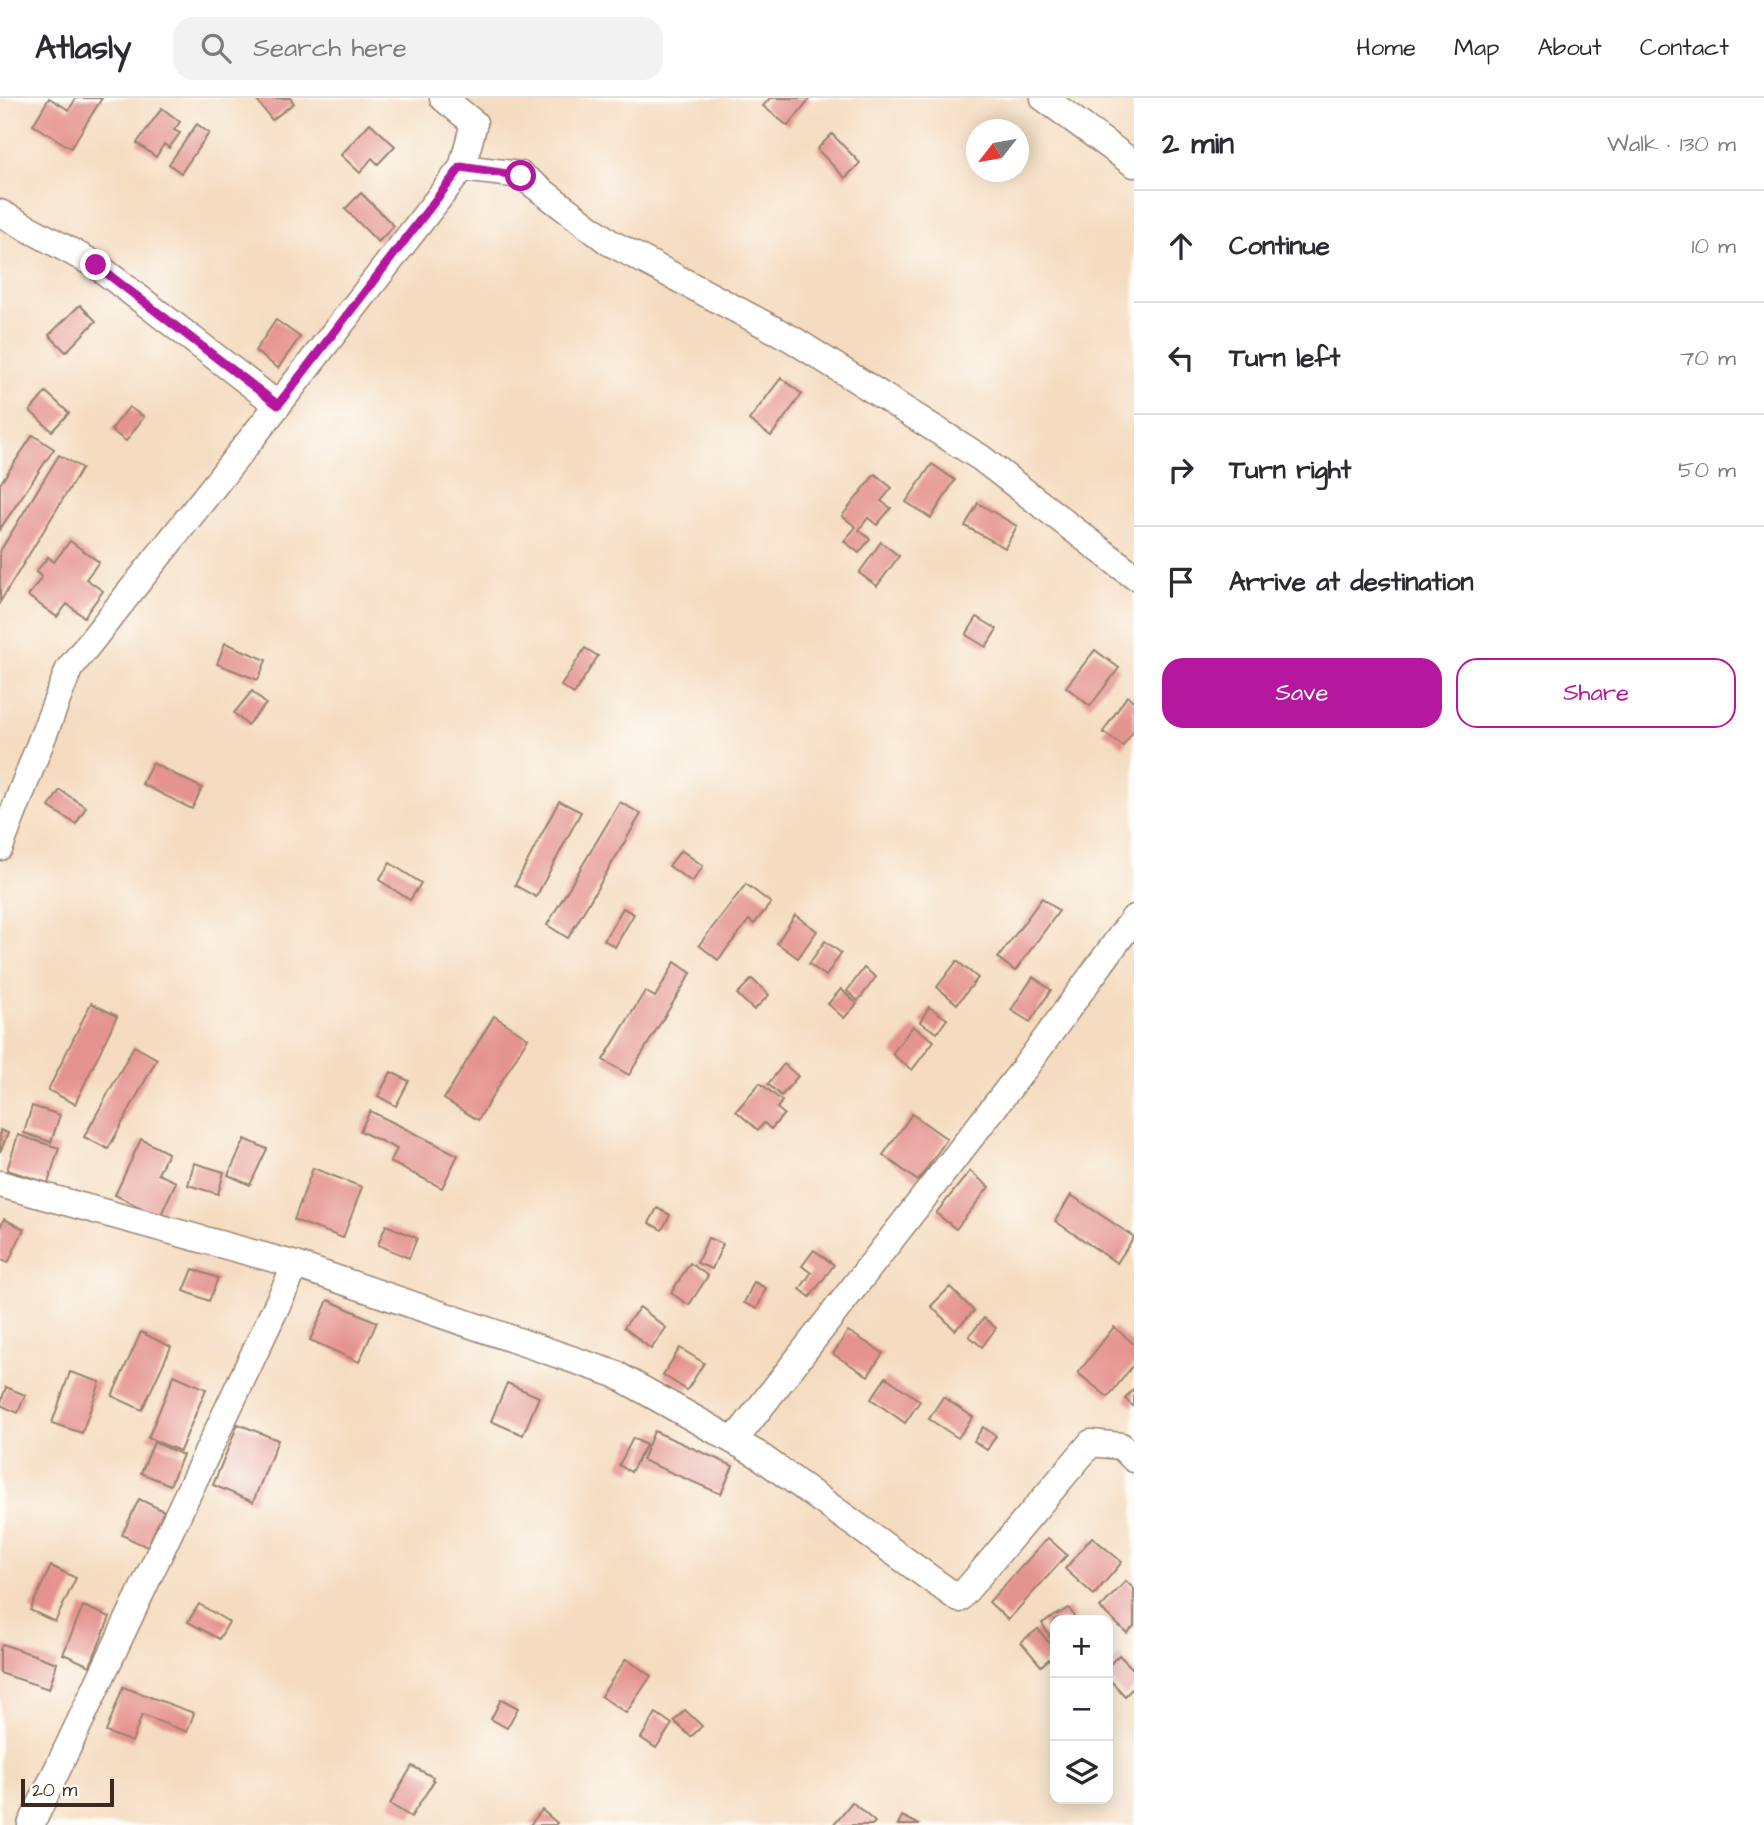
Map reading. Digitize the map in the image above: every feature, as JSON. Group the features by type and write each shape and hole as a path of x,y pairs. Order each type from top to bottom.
{"street":[{"path":"0,847 69,669 278,405 461,167 474,124 443,98"},
{"path":"1044,98 1134,164"},
{"path":"461,167 521,176 609,242 792,339 981,458 1134,576"},
{"path":"0,213 96,265 278,405"},
{"path":"734,1441 1023,1070 1134,918"},
{"path":"0,1184 296,1265 615,1374 757,1454 959,1599 1091,1443 1121,1446 1134,1459"},
{"path":"31,1825 296,1265"}],"building":[{"path":"49,98 69,110 76,98 102,98 71,148 33,125"},
{"path":"255,98 290,98 294,103 272,120"},
{"path":"770,98 810,98 788,126 763,106"},
{"path":"162,108 180,122 174,130 180,133 169,148 164,144 156,157 137,143"},
{"path":"370,123 395,146 378,164 372,158 360,173 341,155"},
{"path":"197,124 209,133 181,173 169,164"},
{"path":"832,134 860,163 845,178 817,149"},
{"path":"361,193 394,226 378,242 345,209"},
{"path":"80,305 96,321 66,352 49,335"},
{"path":"276,320 300,337 278,368 255,351"},
{"path":"781,378 802,394 771,436 749,420"},
{"path":"46,392 69,413 52,431 30,411"},
{"path":"129,407 144,417 126,441 111,430"},
{"path":"33,435 54,449 0,529 0,484"},
{"path":"59,455 82,468 0,602 0,551"},
{"path":"932,464 955,480 931,518 906,502"},
{"path":"875,474 892,488 881,501 891,508 877,525 868,518 859,530 870,539 859,553 844,541 856,527 842,516"},
{"path":"978,503 1017,526 1005,548 965,526"},
{"path":"70,541 99,562 86,579 103,591 84,617 67,604 57,617 28,596 42,577 36,572 48,557 54,562"},
{"path":"881,542 899,556 877,586 859,573"},
{"path":"977,617 997,629 986,647 966,635"},
{"path":"225,643 266,660 258,680 217,664"},
{"path":"585,648 598,656 574,694 561,686"},
{"path":"1095,650 1119,668 1090,706 1066,687"},
{"path":"252,691 266,704 247,725 234,713"},
{"path":"1127,696 1134,701 1134,730 1123,746 1103,732"},
{"path":"152,763 202,788 192,809 142,784"},
{"path":"60,790 86,807 76,824 49,807"},
{"path":"559,801 581,812 536,897 515,885"},
{"path":"620,802 641,814 568,938 547,925"},
{"path":"681,850 703,866 692,882 669,866"},
{"path":"390,863 421,883 410,900 379,880"},
{"path":"746,884 771,903 754,924 749,920 718,960 699,945"},
{"path":"1042,898 1059,911 1015,971 998,958"},
{"path":"623,908 634,914 615,947 604,940"},
{"path":"795,915 817,931 798,958 777,943"},
{"path":"825,941 841,953 826,976 809,964"},
{"path":"957,961 978,978 957,1004 937,987"},
{"path":"675,962 691,973 629,1075 603,1060 645,991 655,997"},
{"path":"864,968 876,977 858,1001 847,991"},
{"path":"1033,977 1051,990 1030,1022 1011,1010"},
{"path":"752,979 769,995 754,1010 737,994"},
{"path":"841,989 857,1004 844,1018 828,1004"},
{"path":"91,1003 117,1016 75,1104 48,1090"},
{"path":"929,1007 947,1019 937,1033 920,1022"},
{"path":"494,1016 528,1038 478,1120 444,1099"},
{"path":"913,1026 934,1041 912,1070 892,1054"},
{"path":"134,1046 157,1059 108,1149 84,1137"},
{"path":"784,1064 798,1076 781,1096 768,1084"},
{"path":"391,1072 409,1081 396,1106 378,1096"},
{"path":"760,1083 782,1101 777,1108 784,1114 771,1129 764,1123 758,1130 736,1111"},
{"path":"32,1106 60,1115 51,1142 24,1133"},
{"path":"370,1111 458,1155 442,1188 390,1162 397,1149 360,1131"},
{"path":"912,1114 947,1139 918,1181 883,1155"},
{"path":"0,1130 8,1133 0,1152"},
{"path":"18,1135 59,1148 48,1183 7,1170"},
{"path":"141,1139 168,1153 158,1174 176,1182 160,1217 115,1195"},
{"path":"245,1139 267,1149 250,1185 228,1175"},
{"path":"194,1163 224,1172 218,1194 188,1185"},
{"path":"313,1168 362,1187 343,1238 294,1220"},
{"path":"970,1171 989,1187 956,1229 936,1213"},
{"path":"1071,1195 1134,1237 1117,1263 1055,1221"},
{"path":"657,1208 670,1215 662,1230 649,1223"},
{"path":"4,1219 24,1229 8,1263 0,1259 0,1227"},
{"path":"386,1225 417,1238 409,1258 378,1245"},
{"path":"708,1238 723,1244 712,1269 697,1263"},
{"path":"814,1250 834,1265 810,1297 800,1289 811,1273 802,1266"},
{"path":"690,1263 708,1276 689,1305 671,1293"},
{"path":"193,1269 218,1278 209,1301 184,1291"},
{"path":"754,1282 766,1288 757,1309 744,1303"},
{"path":"950,1287 974,1311 955,1330 931,1306"},
{"path":"328,1300 377,1322 359,1362 310,1340"},
{"path":"640,1307 666,1328 651,1349 624,1327"},
{"path":"984,1318 996,1328 982,1347 969,1336"},
{"path":"1114,1327 1134,1344 1134,1364 1108,1397 1078,1373"},
{"path":"848,1331 883,1353 868,1376 833,1354"},
{"path":"141,1332 171,1347 142,1410 112,1396"},
{"path":"680,1348 704,1363 687,1390 663,1375"},
{"path":"70,1372 100,1382 82,1433 52,1423"},
{"path":"174,1375 206,1389 180,1451 148,1438"},
{"path":"886,1377 920,1401 905,1423 871,1399"},
{"path":"507,1383 539,1397 523,1435 491,1421"},
{"path":"6,1387 25,1395 18,1413 0,1405"},
{"path":"1134,1388 1134,1407 1125,1399"},
{"path":"943,1397 973,1417 958,1438 929,1419"},
{"path":"238,1424 278,1440 253,1502 213,1485"},
{"path":"983,1427 996,1436 987,1450 974,1441"},
{"path":"654,1431 733,1466 721,1494 642,1460"},
{"path":"633,1438 646,1445 631,1472 619,1465"},
{"path":"154,1442 183,1455 170,1485 141,1473"},
{"path":"139,1499 164,1511 147,1547 122,1535"},
{"path":"1092,1537 1122,1562 1094,1595 1065,1569"},
{"path":"1048,1538 1067,1555 1008,1620 989,1602"},
{"path":"51,1566 76,1578 55,1622 30,1610"},
{"path":"1126,1581 1134,1589 1134,1626 1127,1633 1113,1620 1113,1615 1108,1615 1100,1608"},
{"path":"199,1604 229,1622 219,1639 188,1622"},
{"path":"83,1606 110,1617 90,1666 63,1654"},
{"path":"1069,1608 1073,1615 1056,1615"},
{"path":"1050,1619 1050,1637 1042,1623"},
{"path":"1038,1629 1050,1644 1050,1658 1041,1666 1021,1642"},
{"path":"2,1644 57,1663 49,1689 0,1673"},
{"path":"1119,1655 1134,1670 1134,1687 1125,1696 1113,1683 1113,1661"},
{"path":"626,1659 651,1676 626,1713 601,1696"},
{"path":"123,1687 194,1713 187,1732 142,1715 132,1742 106,1732"},
{"path":"501,1699 518,1708 507,1728 491,1719"},
{"path":"685,1710 702,1726 691,1737 674,1721"},
{"path":"656,1713 672,1724 656,1748 641,1738"},
{"path":"412,1766 433,1777 434,1781 411,1817 390,1804"},
{"path":"852,1802 875,1822 872,1825 833,1825"},
{"path":"542,1810 557,1823 555,1825 530,1825"},
{"path":"902,1816 920,1825 898,1825"}],"route":[{"path":"96,265 278,405 461,167 521,176"}]}
